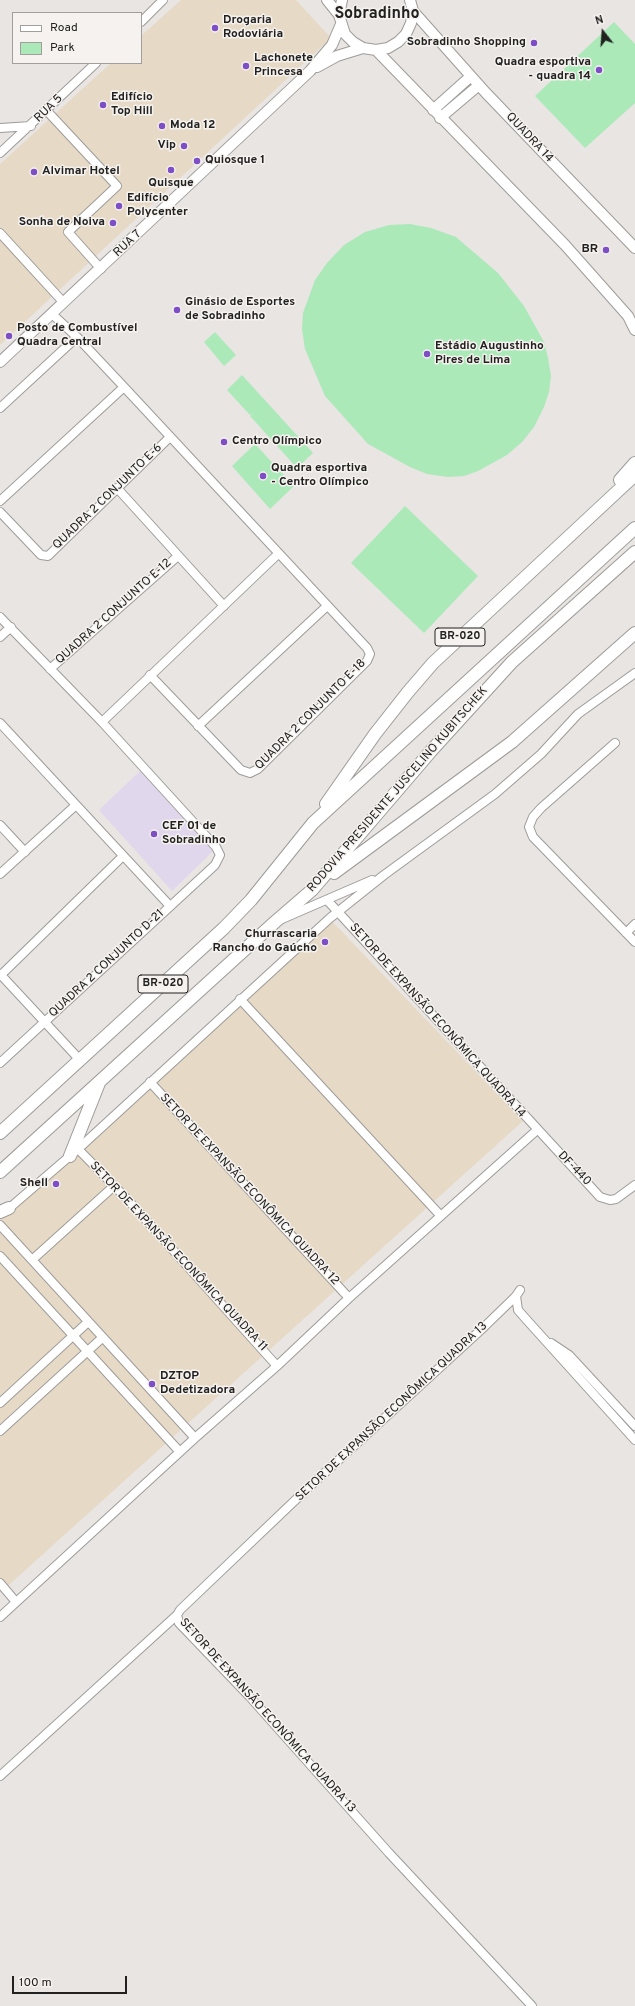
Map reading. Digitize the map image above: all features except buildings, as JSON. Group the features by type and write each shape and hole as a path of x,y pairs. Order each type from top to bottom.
{"highway":[{"path":"584,522 635,463"},
{"name":"BR-020","path":"313,823 375,734 408,692 468,629 635,475"},
{"name":"RODOVIA PRESIDENTE JUSCELINO KUBITSCHEK","path":"0,1133 224,928 251,900 313,823 635,528"},
{"name":"RODOVIA PRESIDENTE JUSCELINO KUBITSCHEK","path":"0,1172 312,890 431,751 512,662 635,552"},
{"name":"BR-020","path":"312,890 385,834 512,742 635,633"},
{"path":"74,1153 100,1080"}],"main road":[{"path":"327,0 340,20 345,34 353,42 363,48 376,50 388,48 398,42 406,34 411,23 413,11 410,0"},
{"name":"RUA 7","path":"0,362 100,270 310,71 332,45 340,20 342,0"},
{"name":"QUADRA 14","path":"413,11 479,85 635,248"},
{"path":"310,71 337,56 363,48"},
{"path":"376,50 440,118 565,245 628,316 635,330"},
{"path":"433,110 471,76"},
{"path":"440,118 479,85"}],"street":[{"path":"142,21 163,0"},
{"name":"RUA 5","path":"0,153 48,111 95,64"},
{"path":"48,111 117,186 68,232 100,270"},
{"path":"0,128 31,126"},
{"path":"0,233 64,303"},
{"path":"52,314 77,337 327,606 198,726 150,675"},
{"path":"0,408 77,337"},
{"path":"0,501 124,387"},
{"name":"QUADRA 2 CONJUNTO E-6","path":"0,512 41,555 46,556 170,438"},
{"path":"117,488 224,606"},
{"path":"0,617 102,722 278,554"},
{"name":"QUADRA 2 CONJUNTO E-12","path":"50,669 178,556"},
{"name":"QUADRA 2 CONJUNTO E-18","path":"198,726 241,770 250,773 258,769 367,661 370,654 367,648 327,606"},
{"path":"0,637 11,627"},
{"path":"0,1217 5,1210 74,1153 240,999 338,912 384,875 495,794 541,754 578,714 635,673"},
{"name":"QUADRA 2 CONJUNTO D-21","path":"0,1063 215,865 220,855 216,847 102,722"},
{"path":"0,723 170,906"},
{"path":"615,744 541,808 533,817 528,827 533,837 635,942"},
{"path":"0,874 76,805"},
{"path":"0,826 25,852"},
{"path":"80,1060 0,974 124,856"},
{"path":"275,922 297,914 384,875"},
{"name":"SETOR DE EXPANSÃO ECONÔMICA QUADRA 14","path":"327,900 536,1130"},
{"path":"626,933 635,924"},
{"path":"240,999 440,1215"},
{"name":"SETOR DE EXPANSÃO ECONÔMICA QUADRA 12","path":"150,1082 349,1298"},
{"path":"0,1617 195,1438 277,1366 440,1215 536,1130"},
{"name":"DF-440","path":"536,1130 600,1197 610,1200 616,1199 635,1185"},
{"name":"SETOR DE EXPANSÃO ECONÔMICA QUADRA 11","path":"74,1153 114,1186 277,1366"},
{"path":"32,1260 114,1186"},
{"path":"0,1225 195,1438"},
{"path":"0,1256 180,1452"},
{"name":"SETOR DE EXPANSÃO ECONÔMICA QUADRA 13","path":"532,2006 389,1853 250,1697 180,1622 177,1615 180,1610 314,1483 518,1293 518,1310 542,1336"},
{"path":"1,1399 88,1322"},
{"path":"542,1336 569,1356 635,1426"},
{"path":"542,1336 562,1361 635,1440"},
{"path":"0,1431 87,1350 102,1338"},
{"path":"0,1583 16,1602"},
{"path":"0,1776 177,1615"}],"shaded area":[{"path":"181,0 296,0 331,38 0,345 0,164 110,64 142,64 142,35"},
{"path":"140,771 213,851 172,891 99,810"},
{"path":"327,916 523,1121 0,1593 0,1218"}],"green space":[{"name":"Quadra esportiva - quadra 14","path":"614,22 635,44 635,103 585,148 535,96"},
{"name":"Estádio Augustinho Pires de Lima","path":"410,224 431,228 456,237 498,273 524,306 544,342 548,358 551,376 549,392 544,407 534,427 522,442 507,455 478,471 464,476 448,477 427,474 410,467 368,444 325,396 305,349 302,329 303,313 315,280 327,263 344,245 365,232 389,225"},
{"path":"215,332 236,355 224,366 204,342"},
{"path":"242,375 313,453 297,468 250,416 254,412 250,415 227,390"},
{"name":"Quadra esportiva - Centro Olímpico","path":"255,444 294,486 270,509 232,466"},
{"path":"405,506 478,576 424,633 351,563"}],"place":[{"name":"Drogaria Rodoviária","path":"215,28"},
{"name":"Sobradinho Shopping","path":"534,43"},
{"name":"Lachonete Princesa","path":"246,66"},
{"name":"Quadra esportiva - quadra 14","path":"599,70"},
{"name":"Edifício Top Hill","path":"103,105"},
{"name":"Moda 12","path":"162,126"},
{"name":"Vip","path":"184,146"},
{"name":"Quiosque 1","path":"197,161"},
{"name":"Quisque","path":"171,170"},
{"name":"Alvimar Hotel","path":"34,172"},
{"name":"Edifício Polycenter","path":"119,206"},
{"name":"Sonha de Noiva","path":"113,223"},
{"name":"BR","path":"606,250"},
{"name":"Ginásio de Esportes de Sobradinho","path":"177,310"},
{"name":"Posto de Combustível Quadra Central","path":"9,336"},
{"name":"Estádio Augustinho Pires de Lima","path":"427,354"},
{"name":"Centro Olímpico","path":"224,442"},
{"name":"Quadra esportiva - Centro Olímpico","path":"263,476"},
{"name":"CEF 01 de Sobradinho","path":"154,834"},
{"name":"Churrascaria Rancho do Gaúcho","path":"325,942"},
{"name":"Shell","path":"56,1184"},
{"name":"DZTOP Dedetizadora","path":"152,1384"}],"district":[{"name":"Sobradinho","path":"377,15"}]}
